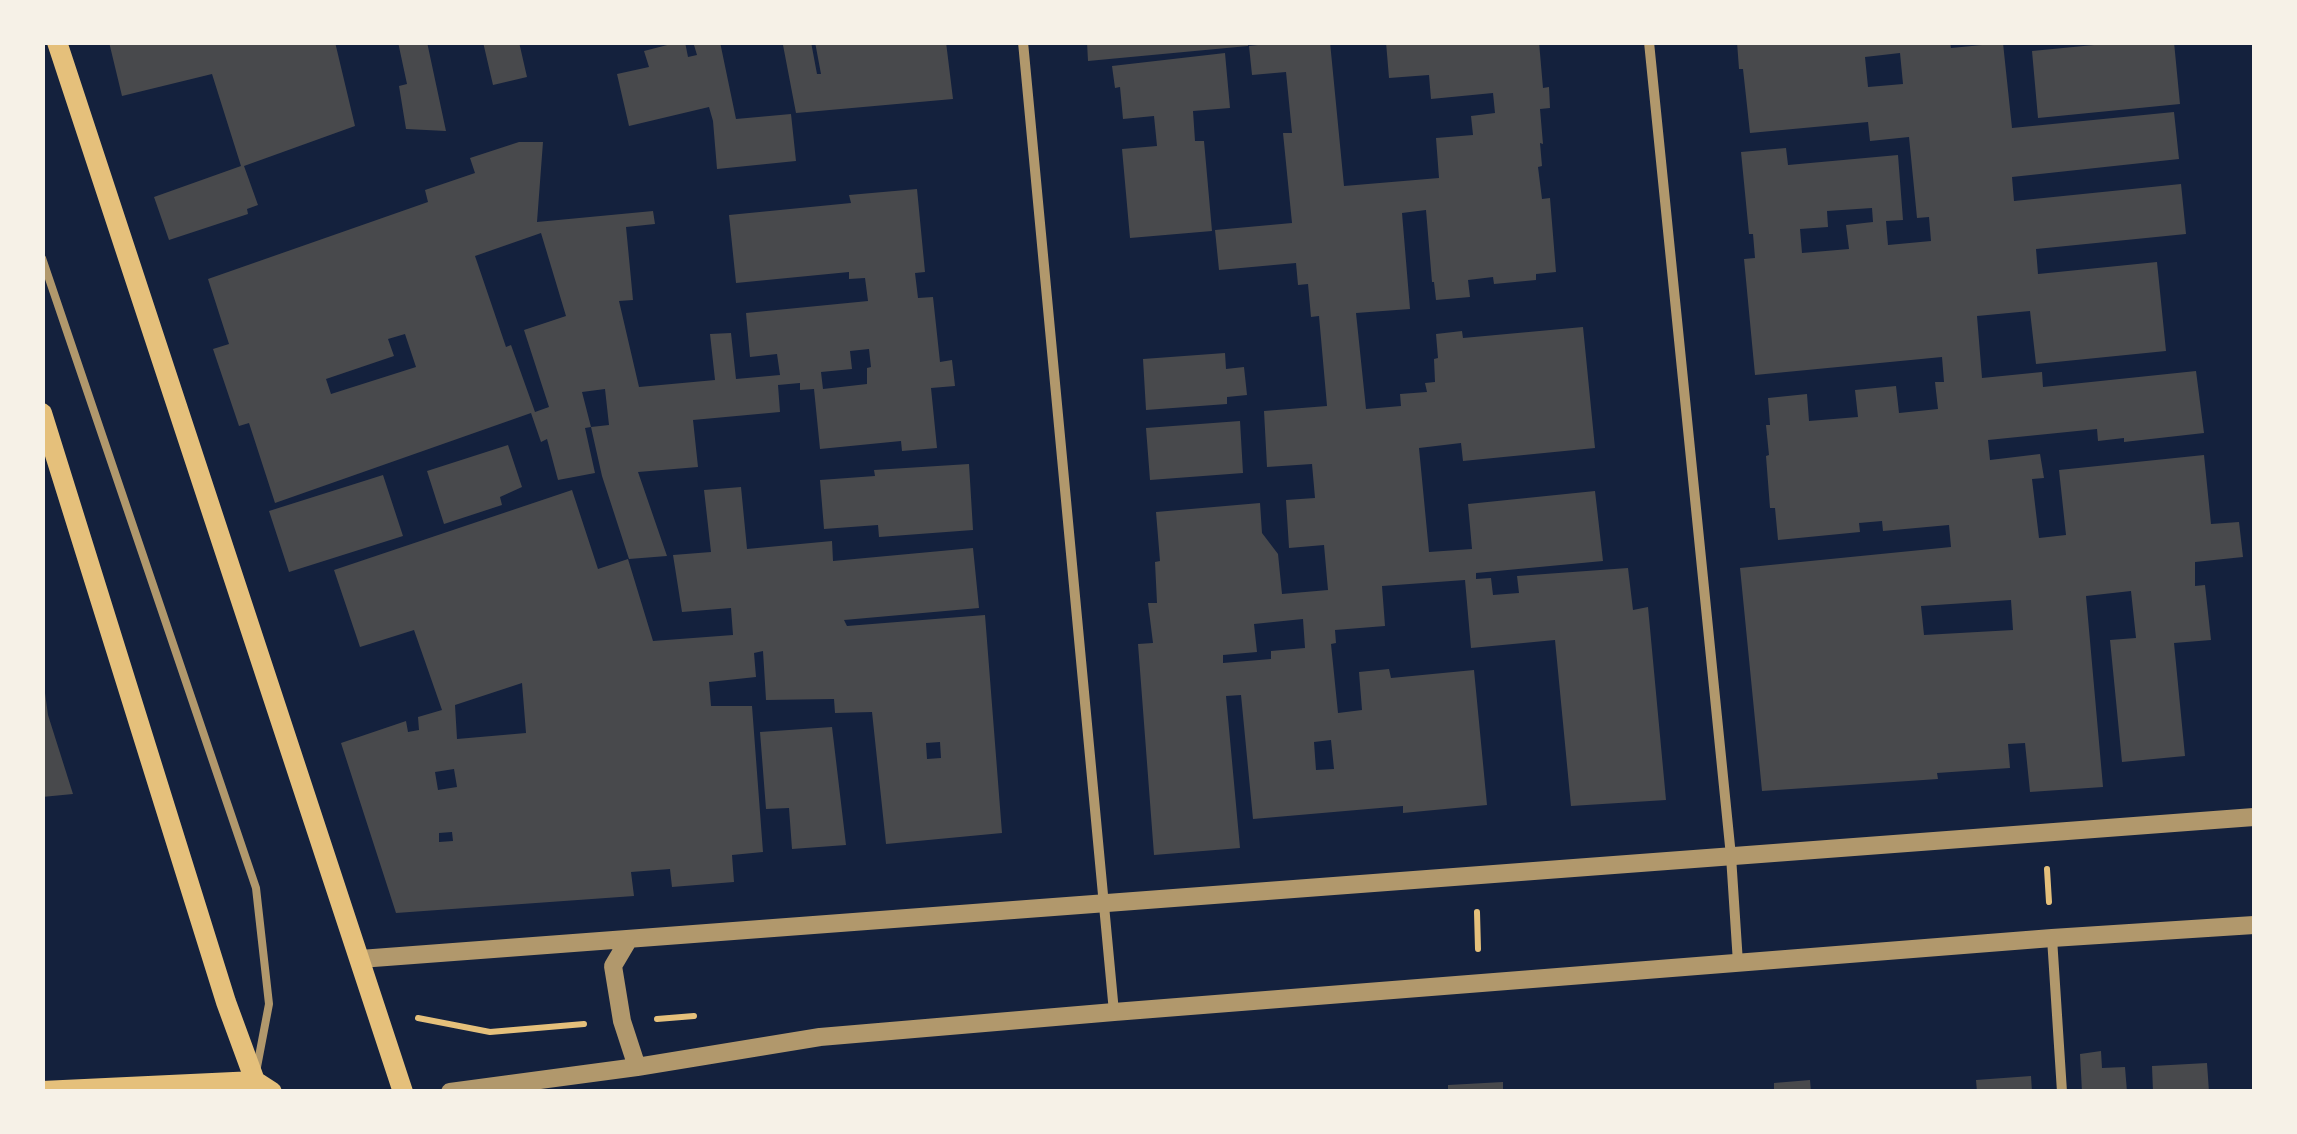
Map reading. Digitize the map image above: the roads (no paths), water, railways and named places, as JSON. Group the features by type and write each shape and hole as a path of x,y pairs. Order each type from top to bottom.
{"main road":[{"path":"57,42 404,1092"},
{"path":"42,414 226,1002 260,1088 42,1091"}],"street":[{"path":"1023,42 1114,1012"},
{"path":"1649,42 1731,856 1738,964"},
{"path":"360,959 2254,816"},
{"path":"450,1092 820,1037 2254,924"},
{"path":"629,938 613,966 622,1021 637,1067"},
{"path":"2052,938 2062,1092"}],"lane":[{"path":"42,258 256,888 269,1004 260,1088"}]}
